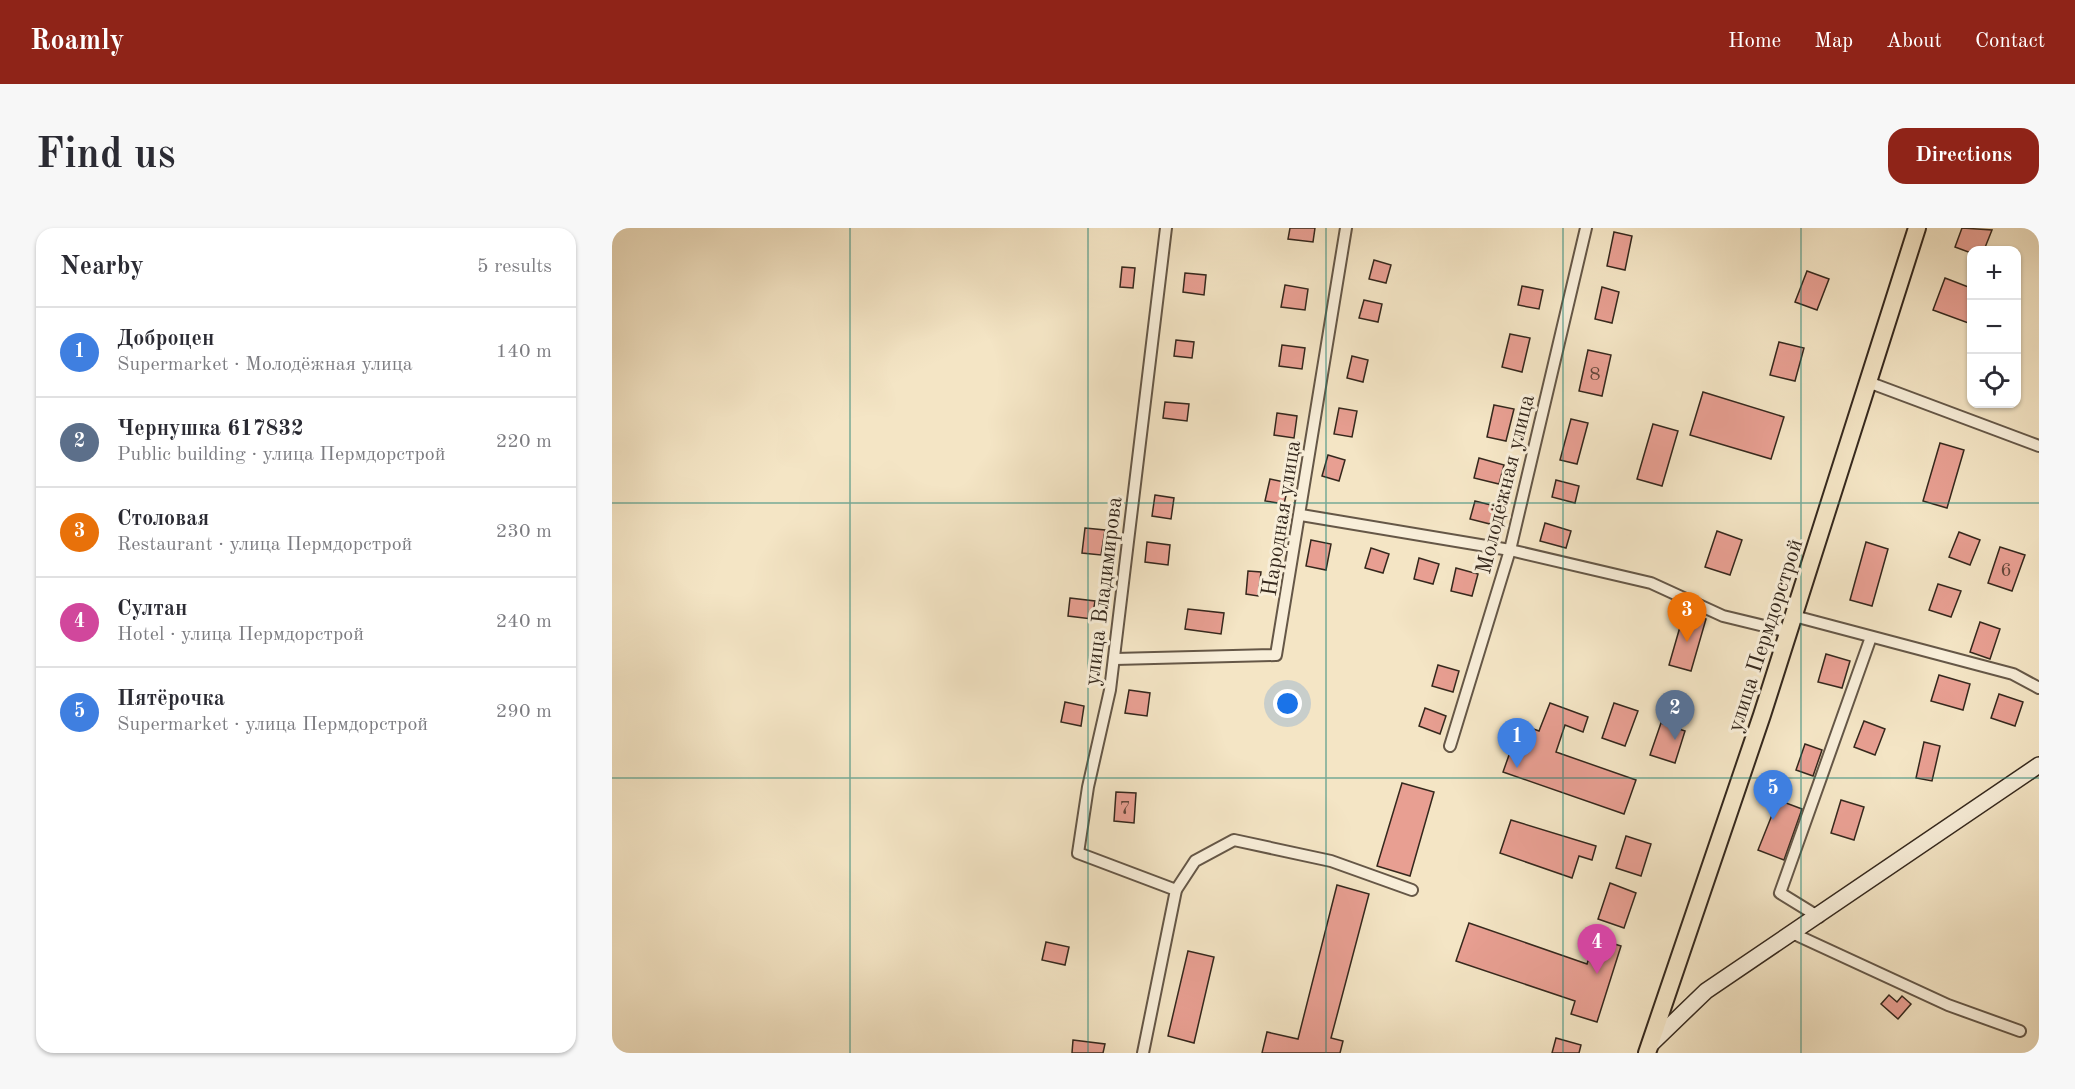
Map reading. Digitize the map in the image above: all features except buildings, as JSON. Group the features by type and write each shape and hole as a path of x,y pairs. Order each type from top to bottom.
{"main road":[{"name":"улица Пермдорстрой","path":"1649,1049 1792,624 1917,228"}],"street":[{"name":"улица Владимирова","path":"1166,228 1115,659 1078,852 1176,890"},
{"name":"Народная улица","path":"1115,659 1276,655 1301,515 1346,228"},
{"name":"Молодёжная улица","path":"1450,746 1510,550 1586,228"},
{"path":"1868,382 2039,446"},
{"path":"1301,515 1510,550 1651,583 1723,616 1872,637 2013,674 2039,688"},
{"path":"1819,917 1780,893 1872,637"},
{"path":"1649,1049 1706,991 1819,917 2039,765"},
{"path":"1143,1053 1176,890 1195,861 1234,840 1331,861 1412,890"},
{"path":"1792,933 1948,1005 2020,1031"}],"place":[{"name":"Столовая","path":"1687,642"},
{"name":"Чернушка 617832","path":"1675,740"},
{"name":"Доброцен","path":"1517,768"},
{"name":"Пятёрочка","path":"1773,820"},
{"name":"Султан","path":"1597,974"}]}
